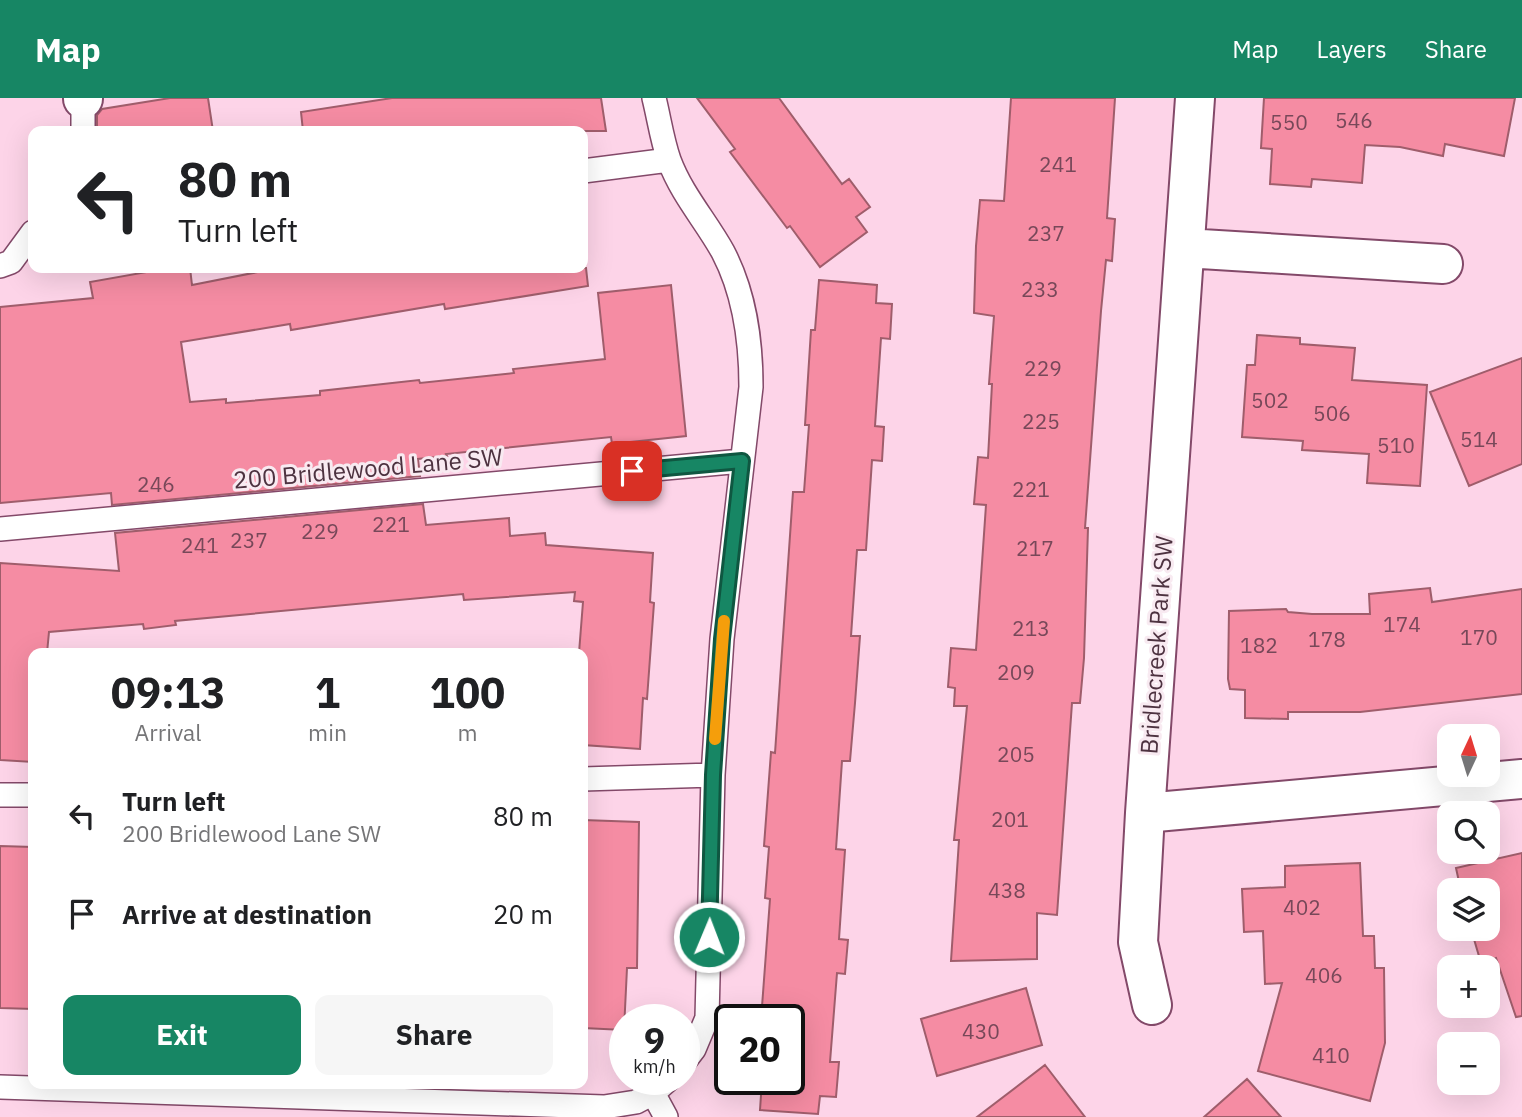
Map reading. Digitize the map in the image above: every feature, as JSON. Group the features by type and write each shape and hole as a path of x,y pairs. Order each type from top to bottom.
{"street":[{"name":"Bridlecreek Park SW","path":"1152,1005 1139,942 1145,813 1195,98"},
{"path":"1185,248 1443,264"},
{"path":"1145,813 1522,779"}],"lane":[{"path":"654,98 669,160 692,207 722,251 739,289 751,348 751,387 722,639 713,775 707,1018 700,1035"},
{"path":"588,170 669,160"},
{"path":"15,262 28,240"},
{"name":"200 Bridlewood Lane SW","path":"0,529 742,461"},
{"path":"588,779 713,775"},
{"path":"0,796 28,794"},
{"path":"0,1087 28,1088"},
{"path":"60,1089 604,1107 636,1102 646,1095"},
{"path":"662,1095 666,1117"}],"building":[{"path":"170,98 208,98 212,126 97,126 97,115 102,109"},
{"path":"392,98 601,98 606,131 588,131 588,126 302,126 301,112"},
{"path":"697,98 779,98 842,184 849,179 870,207 856,217 867,232 820,267 730,152 735,149"},
{"path":"1011,98 1115,98 1107,218 1115,219 1112,261 1106,260 1101,311 1085,528 1088,528 1084,658 1080,703 1072,703 1057,915 1037,913 1037,959 951,961 959,840 954,840 967,706 954,706 955,688 948,687 951,648 976,650 986,505 974,504 978,457 988,458 992,384 989,384 994,316 974,313 976,246 980,200 1004,201"},
{"path":"1264,98 1515,98 1504,156 1445,144 1443,156 1400,147 1365,145 1362,183 1312,179 1311,187 1270,184 1272,149 1261,148"},
{"path":"141,273 191,273 192,285 253,273 587,273 588,286 445,309 444,304 291,330 290,324 181,342 190,402 226,399 226,403 320,395 320,391 419,380 420,383 514,373 513,369 605,359 598,293 671,285 686,436 612,444 611,437 446,454 447,456 418,459 420,476 112,505 111,493 0,503 0,307 93,298 90,282"},
{"path":"819,280 877,285 876,303 892,304 890,339 881,338 875,426 884,427 882,461 872,460 866,550 857,550 851,636 860,636 850,761 842,761 836,849 845,850 839,939 848,940 845,974 837,973 830,1062 839,1062 836,1097 820,1096 818,1114 760,1110 761,1095 805,1095 805,1004 762,1004 770,899 765,898 769,847 764,846 771,752 775,753 793,492 804,492 809,425 805,425 811,330 815,330"},
{"path":"1257,335 1300,338 1300,344 1355,348 1352,380 1427,385 1420,486 1367,483 1369,454 1302,450 1303,441 1242,437 1247,365 1255,365"},
{"path":"1522,358 1522,464 1469,486 1430,392"},
{"path":"423,504 426,525 509,518 510,536 545,533 546,545 653,553 650,602 654,603 647,699 643,698 640,749 588,745 588,648 579,648 583,602 574,601 575,592 464,600 463,594 175,621 176,625 144,629 143,624 49,632 47,648 28,648 28,762 0,760 0,563 119,571 115,533"},
{"path":"1430,588 1432,602 1522,589 1522,694 1360,712 1288,712 1288,719 1245,718 1245,690 1230,689 1228,679 1229,611 1286,609 1288,612 1312,614 1370,614 1369,594"},
{"path":"588,820 639,822 637,968 627,968 625,1004 609,1004 609,1029 588,1028"},
{"path":"0,846 28,847 28,1009 0,1008"},
{"path":"1522,853 1522,1016 1516,1017 1500,970 1500,955 1479,955 1475,941 1500,941 1500,878 1458,878 1456,868 1474,864 1500,864 1500,858"},
{"path":"1360,863 1363,936 1374,936 1375,968 1384,968 1385,1043 1370,1101 1258,1071 1282,983 1265,984 1263,931 1244,932 1242,889 1285,887 1285,866"},
{"path":"1026,988 1042,1045 937,1076 921,1019"},
{"path":"1045,1065 1085,1117 977,1117"},
{"path":"1247,1079 1281,1117 1204,1117"}],"slow traffic":[{"path":"715,739 724,621"}],"route":[{"path":"632,471 742,461 722,639 713,775 709,937"}]}
